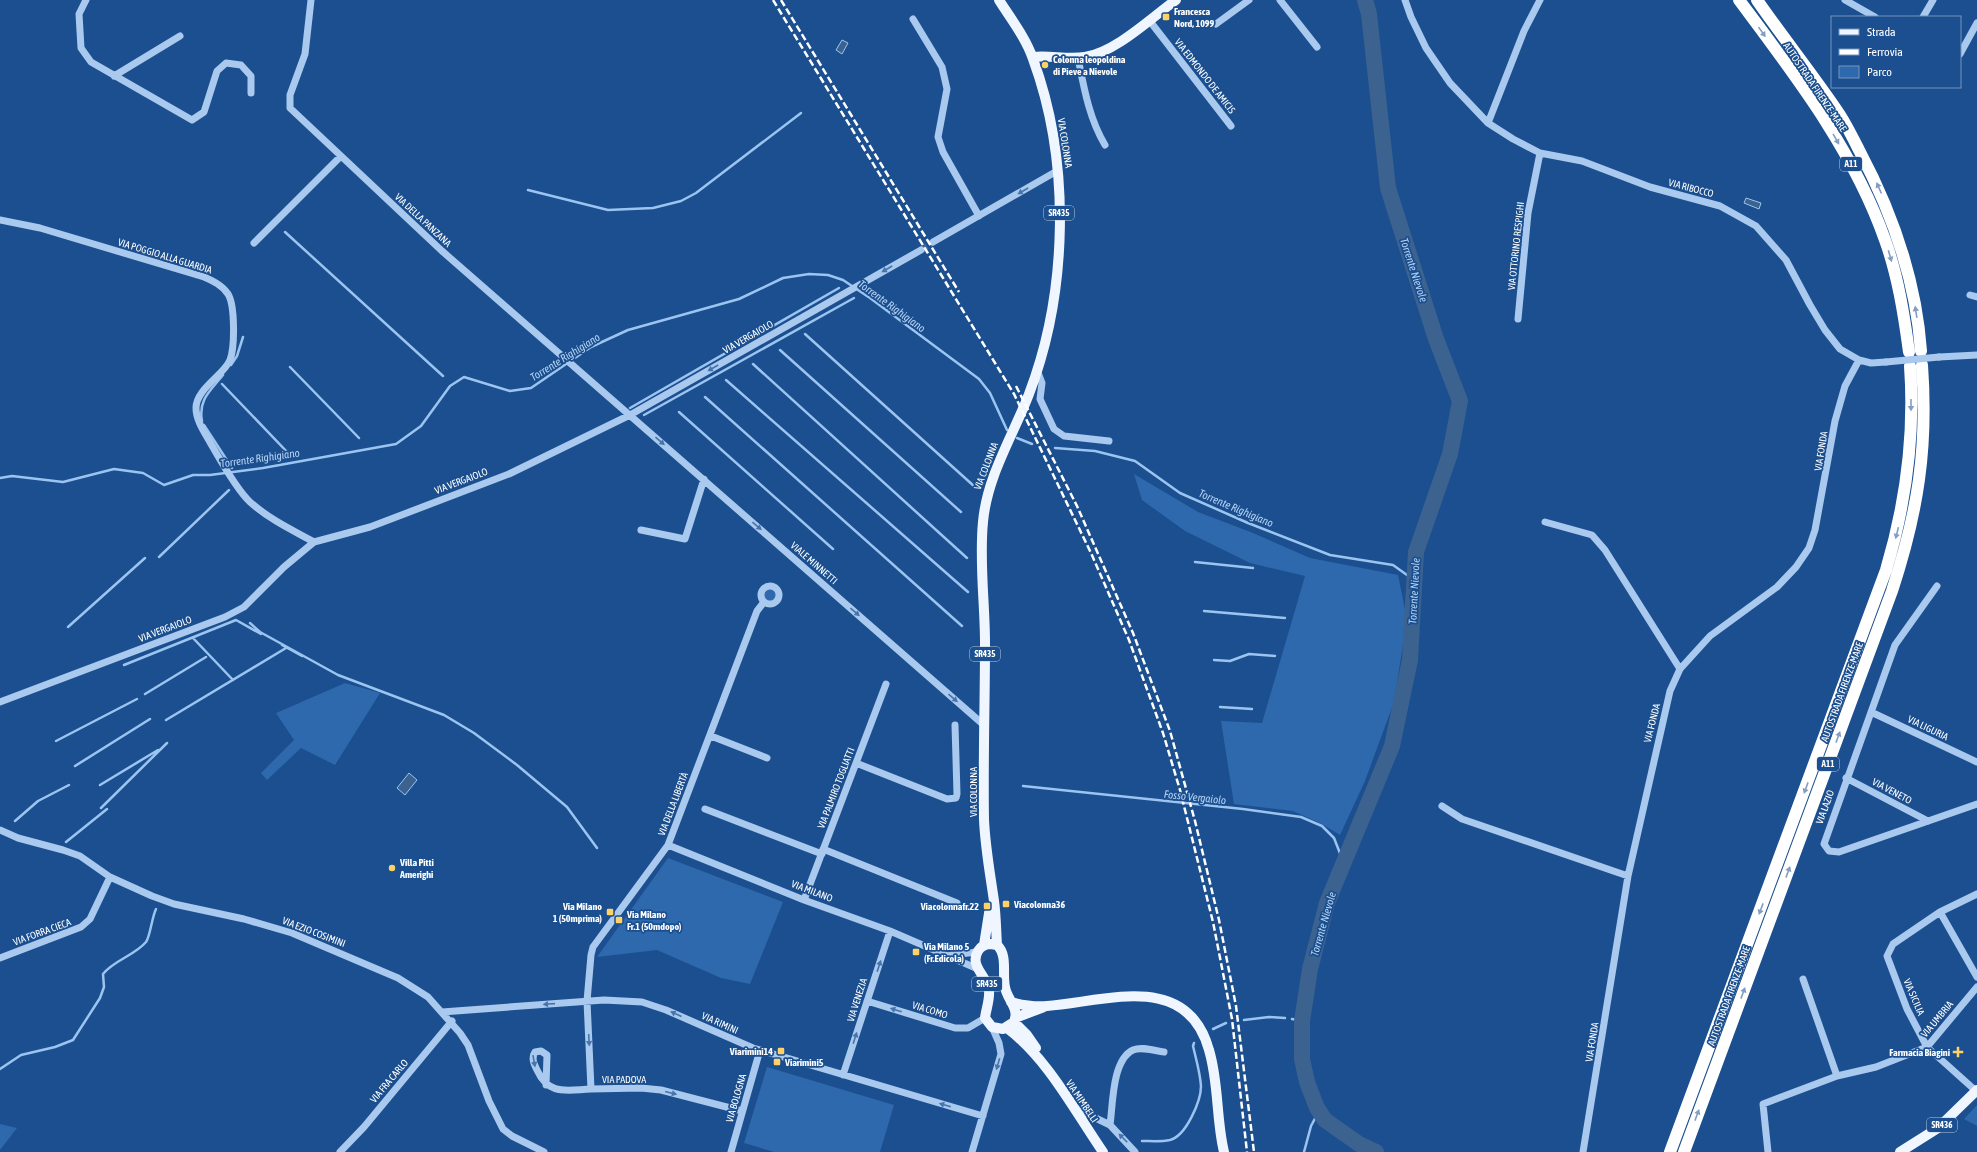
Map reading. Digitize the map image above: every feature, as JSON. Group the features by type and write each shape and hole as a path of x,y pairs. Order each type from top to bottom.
{"highway":[{"name":"AUTOSTRADA FIRENZE-MARE","path":"1739,0 1828,124 1860,181 1885,240 1898,284 1909,352"},
{"name":"AUTOSTRADA FIRENZE-MARE","path":"1757,0 1841,116 1873,176 1896,230 1907,270 1915,302 1921,351"},
{"name":"AUTOSTRADA FIRENZE-MARE","path":"1670,1152 1888,563 1897,534 1909,464 1916,365 1924,396 1924,442 1919,488 1906,548 1880,624 1684,1152"}],"main road":[{"name":"SR435","path":"999,0 1033,57"},
{"path":"1033,57 1078,58 1086,57 1104,50 1127,37 1176,0"},
{"name":"VIA COLONNA","path":"993,894 988,863 984,820 986,726 983,520 991,483 1029,394 1037,370 1050,320 1055,291 1058,249 1057,171 1048,111 1033,57"},
{"name":"SR435","path":"993,894 997,944 1003,956 1005,988 1015,1008 1012,1023"},
{"name":"SR435","path":"985,1018 989,989 986,979 978,969 975,960 981,949 993,894"},
{"path":"981,949 997,944"},
{"path":"1011,1002 1046,1006 1134,996 1159,999 1182,1010 1197,1024 1209,1050 1224,1152"},
{"path":"985,1018 992,1027 1012,1023 1046,1006"},
{"name":"VIA MIMBELLI","path":"1012,1023 1031,1040 1042,1063 1102,1152"},
{"name":"SR436","path":"1900,1152 1938,1128 1976,1090"}],"street":[{"path":"86,0 79,14 80,48 92,62 192,120 204,112 217,71 226,63 241,64 251,76 251,93"},
{"name":"VIA DELLA PANZANA","path":"310,0 305,54 290,95 290,108 442,251 630,415"},
{"path":"1216,24 1249,0"},
{"path":"1280,0 1317,47"},
{"name":"VIA RIBOCCO","path":"1405,0 1411,17 1426,48 1450,83 1488,123 1513,139 1540,153 1582,161 1650,187 1720,206 1756,226 1786,260 1810,305 1832,340 1844,352 1859,360 1871,363 1977,355"},
{"path":"1488,123 1524,31 1540,0"},
{"path":"1844,0 1873,16"},
{"path":"1924,16 1933,0"},
{"path":"913,19 942,67 947,89 938,137 943,152 979,216"},
{"name":"VIA EDMONDO DE AMICIS","path":"1149,20 1231,126"},
{"path":"1961,52 1977,23"},
{"path":"114,76 180,36"},
{"path":"1078,58 1089,111 1096,131 1105,145"},
{"name":"VIA OTTORINO RESPIGHI","path":"1518,319 1528,213 1540,153"},
{"path":"254,243 340,156"},
{"path":"933,242 1057,171"},
{"name":"VIA POGGIO ALLA GUARDIA","path":"0,220 40,228 216,282 228,295 235,327 230,360 203,392 197,403 196,410 199,422 221,462 249,501 275,521 314,542"},
{"name":"VIA VERGAIOLO","path":"0,702 225,617 244,607 284,567 314,542 370,527 509,474 630,415 921,250"},
{"name":"VIA FONDA","path":"1583,1152 1628,876 1658,736 1670,691 1680,669 1710,636 1777,587 1796,567 1809,548 1817,522 1836,421 1843,393 1845,386 1859,360"},
{"path":"1037,370 1042,383 1040,399 1052,426 1061,434 1109,441"},
{"path":"1029,394 1040,399"},
{"name":"VIALE MINNETTI","path":"630,415 986,726"},
{"path":"641,530 685,538 704,479"},
{"path":"1545,522 1592,535 1605,550 1680,669"},
{"name":"VIA LAZIO","path":"1937,586 1895,645 1825,836 1824,844 1830,851 1839,852 1977,804"},
{"name":"VIA DELLA LIBERTÀ","path":"587,1001 593,947 668,845 758,611 764,602"},
{"name":"VIA PALMIRO TOGLIATTI","path":"804,900 886,684"},
{"name":"VIA LIGURIA","path":"1871,712 1977,762"},
{"path":"856,763 947,799 954,799 957,794 954,725"},
{"path":"711,736 767,758"},
{"name":"VIA VENETO","path":"1846,778 1928,821"},
{"path":"1442,806 1462,819 1628,876"},
{"path":"705,809 957,903"},
{"name":"VIA EZIO COSIMINI","path":"0,830 18,838 64,850 80,856 110,877 174,904 244,919 314,941 398,978 428,997 452,1021 468,1045 489,1102 503,1129 534,1150 544,1152"},
{"name":"VIA MILANO","path":"668,845 804,900 890,931 949,955 978,969"},
{"name":"VIA FORRA CIECA","path":"0,958 82,928 90,919 110,877"},
{"name":"VIA SICILIA","path":"1976,1090 1927,1047 1907,1009 1887,956 1893,944 1940,912 1977,894"},
{"path":"1940,912 1977,977"},
{"name":"VIA VENEZIA","path":"843,1075 890,931"},
{"path":"949,955 981,949"},
{"path":"1803,979 1837,1076"},
{"name":"VIA UMBRIA","path":"1768,1152 1763,1104 1837,1076 1876,1067 1927,1047 1977,987"},
{"name":"VIA RIMINI","path":"442,1012 587,1001 642,1002 666,1010 760,1050 983,1116"},
{"name":"VIA PADOVA","path":"587,1001 591,1089 641,1088 662,1090 742,1111"},
{"name":"VIA COMO","path":"867,1001 955,1028 968,1028 985,1018"},
{"name":"VIA FRA CARLO","path":"340,1152 364,1127 452,1021"},
{"path":"972,1152 1001,1054 999,1043 992,1027"},
{"path":"1110,1125 1117,1072 1126,1056 1134,1050 1143,1048 1164,1052"},
{"name":"VIA BOLOGNA","path":"731,1152 760,1050"},
{"path":"546,1084 557,1090 591,1089"},
{"path":"1072,1107 1110,1125 1135,1152"}],"green space":[{"path":"1134,474 1198,512 1253,533 1310,558 1398,575 1407,619 1394,702 1365,781 1340,835 1320,823 1293,811 1234,804 1221,721 1262,723 1305,576 1250,563 1185,531 1142,500"},
{"path":"768,590 772,590 774,591 774,599 768,600 765,597 765,593"},
{"path":"345,683 380,693 335,765 301,748 267,780 261,773 294,740 276,713"},
{"path":"668,858 783,902 750,984 721,978 657,950 597,957"},
{"path":"767,1067 894,1105 880,1152 774,1152 744,1143"},
{"path":"1977,1105 1977,1126 1964,1119"},
{"path":"0,1124 17,1128 0,1150"}],"shaded area":[{"path":"842,40 848,43 842,54 836,50"},
{"path":"1746,198 1761,203 1759,209 1744,203"},
{"path":"409,773 417,780 405,795 397,788"}],"waterway":[{"name":"Torrente Nievole","path":"1365,0 1369,14 1388,188 1436,339 1460,401 1450,454 1416,552 1410,660 1392,746 1327,903 1310,969 1302,1021 1302,1059 1307,1082 1317,1108 1325,1120 1359,1144 1376,1152"},
{"path":"528,190 608,210 653,208 681,201 696,193 801,113"},
{"path":"285,232 443,376"},
{"name":"Torrente Righigiano","path":"0,478 12,476 63,482 114,469 143,473 164,485 193,475 210,475 263,468 396,444 421,426 450,386 464,377 510,391 531,388 591,347 628,330 739,299 783,278 809,274 828,275 843,280 870,298 979,379 990,393 1007,430"},
{"path":"630,408 839,288"},
{"path":"644,415 854,298"},
{"path":"805,334 975,487"},
{"path":"231,365 237,356 243,337"},
{"path":"780,350 961,512"},
{"path":"753,364 967,558"},
{"path":"290,367 359,438"},
{"path":"202,421 201,414 203,401 223,375"},
{"path":"726,380 968,592"},
{"path":"222,384 290,455"},
{"path":"705,397 962,626"},
{"path":"679,412 833,549"},
{"path":"204,425 232,468"},
{"name":"Torrente Righigiano","path":"1017,438 1032,444"},
{"name":"Torrente Righigiano","path":"1055,448 1095,451 1135,461 1180,493 1248,523 1330,555 1393,565 1414,580"},
{"path":"159,557 229,490"},
{"path":"68,627 145,558"},
{"path":"1195,562 1253,568"},
{"path":"1204,611 1285,618"},
{"path":"124,665 236,620 261,634"},
{"path":"250,623 260,632 338,675 444,715 474,733 517,765 567,807 597,848"},
{"path":"193,638 233,680"},
{"path":"282,645 302,656"},
{"path":"166,720 286,648"},
{"path":"1214,660 1230,661 1249,654 1275,656"},
{"path":"145,694 206,657"},
{"path":"56,741 137,699"},
{"path":"1220,707 1252,709"},
{"path":"75,766 150,719"},
{"path":"101,808 167,743"},
{"path":"100,785 158,750"},
{"path":"15,821 38,801 69,785"},
{"name":"Fosso Vergaiolo","path":"1023,786 1243,809 1301,817 1322,826 1334,838 1343,861"},
{"path":"66,842 107,809"},
{"path":"0,1069 21,1055 55,1047 73,1040 100,998 104,987 103,974 113,965 136,951 146,942 156,909"},
{"path":"1244,1020 1269,1017 1285,1018"},
{"path":"1292,1019 1302,1021"},
{"path":"1213,1029 1226,1023"},
{"path":"1142,1141 1170,1140 1182,1132 1192,1117 1201,1086 1193,1046 1194,1043"},
{"path":"1304,1152 1311,1126 1319,1111"}],"tunnel":[{"path":"921,250 933,242"}],"railway":[{"path":"773,0 1014,394 1091,553 1129,640 1163,733 1180,790 1213,922 1232,1019 1247,1152"},
{"path":"781,0 959,292"},
{"path":"1016,386 1077,506 1133,633 1170,731 1195,821 1219,920 1236,1006 1254,1152"}],"place":[{"name":"Francesca Nord, 1099","path":"1166,17"},
{"name":"Colonna leopoldina di Pieve a Nievole","path":"1045,65"},
{"name":"Villa Pitti Amerighi","path":"392,868"},
{"name":"Viacolonna36","path":"1006,904"},
{"name":"Viacolonnafr.22","path":"987,906"},
{"name":"Via Milano 1 (50mprima)","path":"610,912"},
{"name":"Via Milano Fr.1 (50mdopo)","path":"619,920"},
{"name":"Via Milano 5 (Fr.Edicola)","path":"916,952"},
{"name":"Viarimini14","path":"781,1051"},
{"name":"Farmacia Biagini","path":"1958,1052"},
{"name":"Viarimini5","path":"777,1062"}]}
